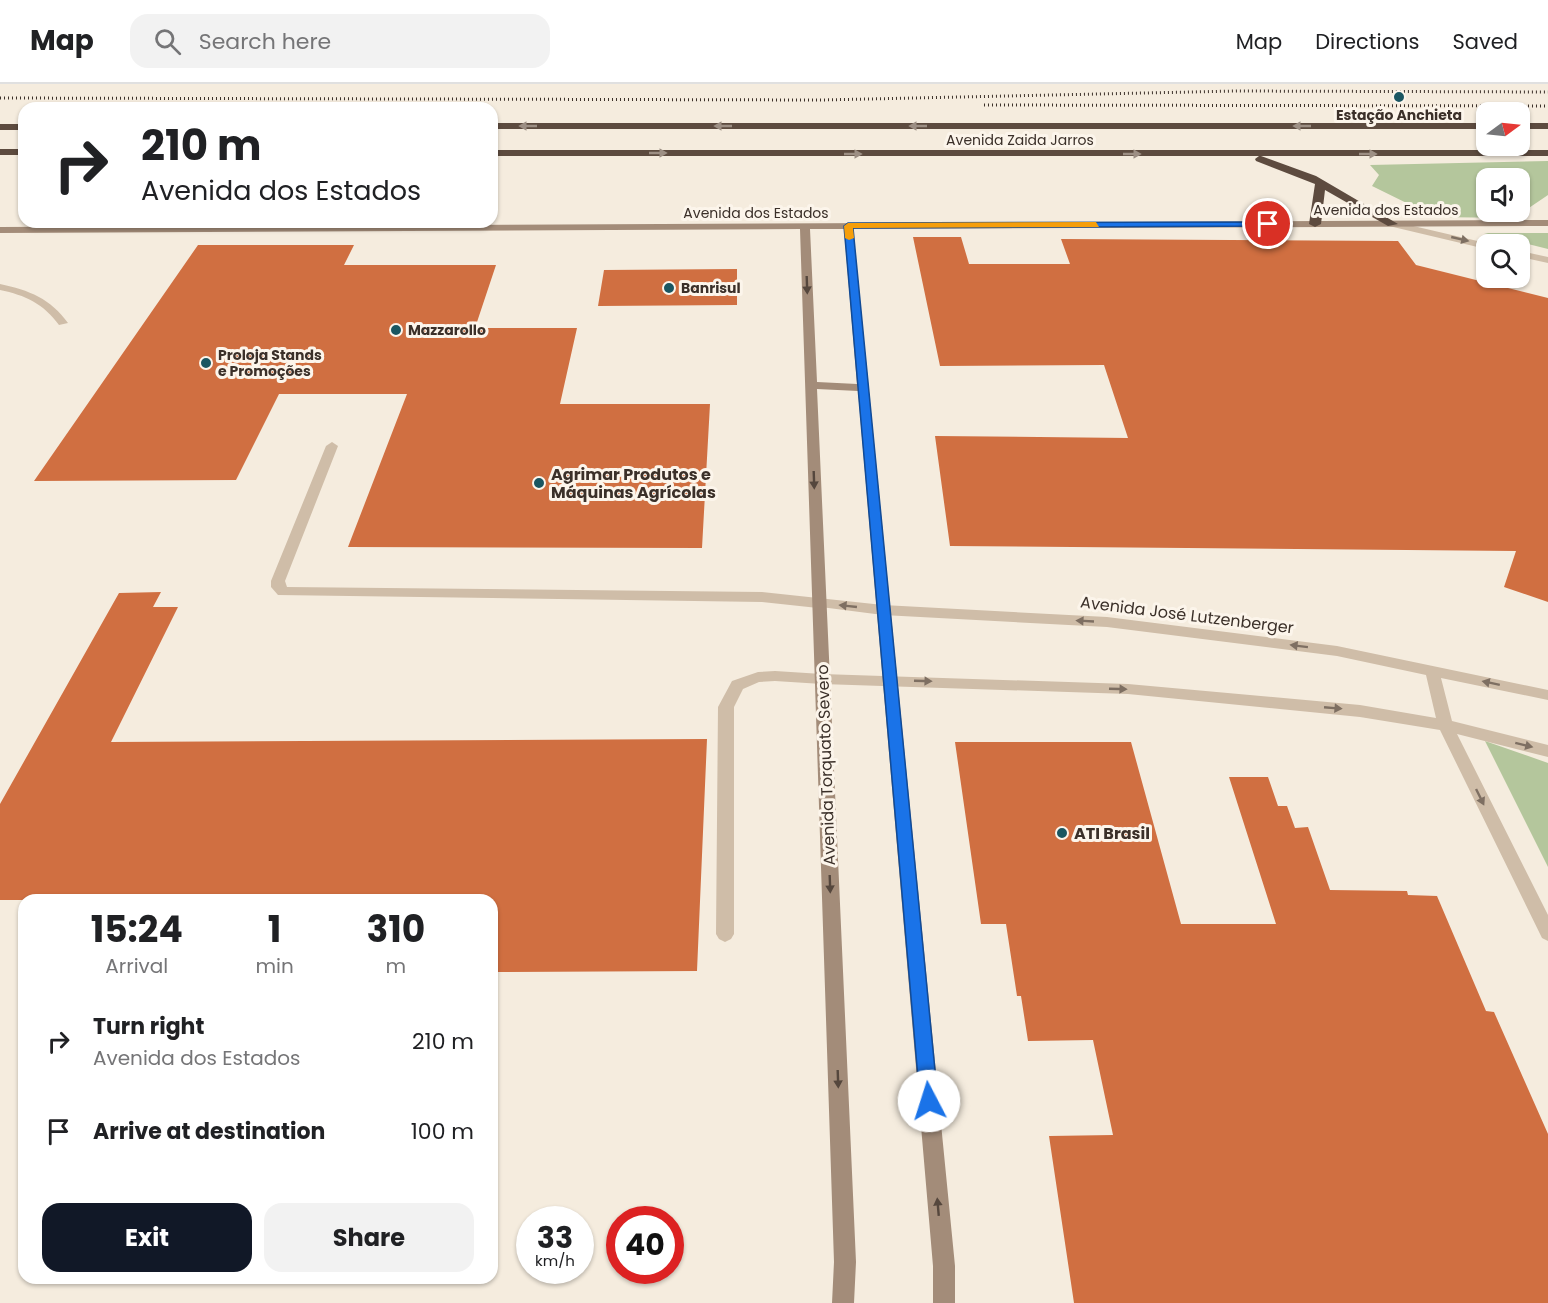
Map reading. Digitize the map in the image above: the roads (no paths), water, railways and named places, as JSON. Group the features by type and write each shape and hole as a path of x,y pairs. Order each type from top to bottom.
{"highway":[{"name":"Avenida Zaida Jarros","path":"498,126 1476,126"},
{"path":"1530,126 1548,126"},
{"path":"0,127 18,127"},
{"path":"0,152 18,152"},
{"name":"Avenida Zaida Jarros","path":"498,153 1548,153"},
{"path":"1247,154 1320,183 1392,224"},
{"path":"1315,224 1320,183"}],"street":[{"name":"Avenida dos Estados","path":"498,228 1548,223"},
{"path":"1392,224 1476,244"},
{"name":"Avenida Torquato Severo","path":"805,226 845,1262 843,1303"},
{"path":"848,226 944,1266 944,1303"},
{"name":"Avenida dos Estados","path":"0,230 402,228"},
{"path":"1530,256 1548,260"},
{"path":"0,287 39,299 55,311 63,323"},
{"path":"811,385 863,388"},
{"name":"Avenida José Lutzenberger","path":"333,446 278,581 278,587 284,592 762,597 884,610 1107,622 1337,651 1548,694"},
{"path":"1432,670 1445,725 1548,933"},
{"path":"725,934 726,707 737,685 758,677 1128,689 1360,711 1445,725 1548,751"}],"railway":[{"path":"0,98 822,100 1237,91 1548,92"},
{"path":"984,105 1548,106"}],"place":[{"name":"Estação Anchieta","path":"1399,97"},
{"name":"Banrisul","path":"669,288"},
{"name":"Mazzarollo","path":"396,330"},
{"name":"Proloja Stands e Promoções","path":"206,363"},
{"name":"Agrimar Produtos e Máquinas Agrícolas","path":"539,483"},
{"name":"ATI Brasil","path":"1062,833"}]}
